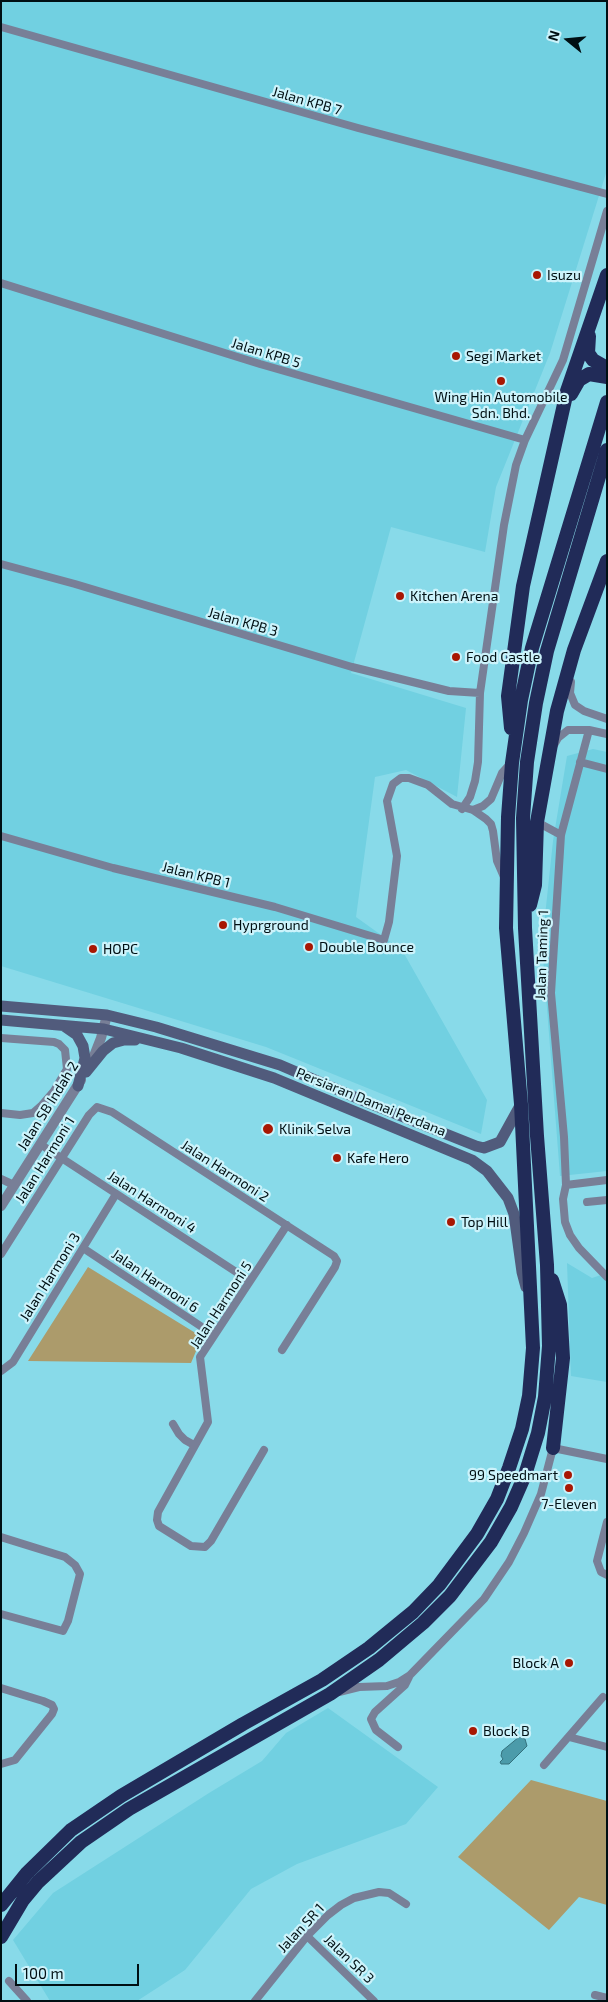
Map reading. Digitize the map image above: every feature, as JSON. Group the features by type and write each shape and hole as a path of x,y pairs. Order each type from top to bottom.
{"highway":[{"path":"514,740 510,722 508,696 523,586 573,374 607,275"},
{"path":"594,315 588,343 588,353 593,360 607,368"},
{"path":"562,415 572,391 580,380 589,374 607,377"},
{"path":"1,1905 26,1873 71,1830 137,1787 322,1680 369,1648 413,1612 439,1585 477,1534 497,1499 520,1437 529,1396 533,1348 521,1104 506,928 506,882 514,740 532,648 607,402"},
{"path":"1,1937 24,1900 38,1882 81,1842 129,1809 330,1694 379,1660 423,1623 450,1596 491,1542 511,1507 525,1475 538,1432 545,1397 549,1346 547,1265 537,1136 525,928 523,818 527,762 536,703 547,651 607,450"},
{"path":"525,928 535,885 537,822 547,756 557,711 574,650 607,561"},
{"path":"547,1265 560,1305 563,1330 563,1358 553,1448"}],"main road":[{"path":"1,1006 107,1015"},
{"name":"Persiaran Damai Perdana","path":"107,1015 156,1027 280,1065 476,1146 491,1147 500,1142 521,1104"},
{"name":"Persiaran Damai Perdana","path":"1,1020 104,1029 152,1040 274,1078 472,1160 487,1171 508,1198 514,1214 522,1272 531,1303"},
{"path":"63,1026 77,1036 83,1046 84,1058 78,1086"},
{"path":"86,1072 103,1050 112,1043 124,1040 152,1040"}],"street":[{"name":"Jalan KPB 7","path":"1,27 374,133 607,194"},
{"path":"506,882 496,861 491,824 473,810 462,809 470,797 475,782 478,762 480,693 504,525 516,465 525,440 563,360 607,211"},
{"name":"Jalan KPB 5","path":"1,283 260,364 525,440"},
{"name":"Jalan KPB 3","path":"1,564 352,667 449,691 480,693"},
{"path":"574,650 570,693 574,704 584,711 607,719"},
{"path":"547,756 558,738 568,730 589,730 607,734"},
{"name":"Jalan Taming 1","path":"589,730 561,835 551,993 564,1137 566,1185 563,1199 565,1222 570,1235 607,1277"},
{"path":"580,762 607,769"},
{"path":"473,810 491,799 502,774 512,763"},
{"name":"Jalan KPB 1","path":"1,836 97,863 275,907 384,940 389,922 397,856 387,801 393,784 401,778 418,781 428,785 452,804 462,809"},
{"path":"537,822 561,835"},
{"name":"Jalan SB Indah 2","path":"1,1206 86,1072 97,1050 107,1015"},
{"path":"1,1038 59,1044 65,1050 67,1069 54,1091 33,1112 20,1115 1,1113"},
{"path":"54,1091 69,1100"},
{"name":"Jalan Harmoni 1","path":"1,1254 88,1115 98,1107"},
{"name":"Jalan Harmoni 2","path":"98,1107 112,1112 334,1256 337,1261 335,1267 282,1350"},
{"name":"Jalan Harmoni 4","path":"40,1144 250,1281"},
{"path":"1,1179 14,1185"},
{"path":"566,1185 607,1180"},
{"name":"Jalan Harmoni 3","path":"1,1370 13,1362 116,1194"},
{"path":"587,1202 607,1200"},
{"name":"Jalan Harmoni 5","path":"264,1450 211,1541 205,1547 192,1546 159,1526 157,1520 158,1512 208,1422 200,1357 287,1225"},
{"name":"Jalan Harmoni 6","path":"83,1248 214,1335"},
{"path":"174,1424 179,1434 194,1445"},
{"path":"398,1747 373,1727 371,1719 375,1712 405,1685 410,1675 484,1599 509,1562 541,1494 553,1448 607,1459"},
{"path":"607,1522 597,1561 601,1572 607,1575"},
{"path":"1,1537 65,1557 72,1561 80,1574 68,1621 63,1631 1,1614"},
{"path":"330,1694 360,1687 387,1686 410,1675"},
{"path":"378,1686 383,1690 385,1703"},
{"path":"1,1688 43,1701 52,1705 54,1709 15,1760 5,1764"},
{"path":"544,1765 604,1697"},
{"path":"569,1737 607,1748"},
{"name":"Jalan SR 1","path":"255,2001 307,1936 341,1905 379,1892 390,1893 406,1904"},
{"name":"Jalan SR 3","path":"307,1936 374,2001"},
{"path":"10,1981 27,2001"},
{"path":"595,1995 607,1998"}],"shaded area":[{"path":"1,1 607,1 607,170 550,353 496,487 485,552 391,527 351,673 466,708 457,797 406,770 375,777 356,917 402,950 487,1100 481,1134 266,1047 1,966"},
{"path":"593,749 607,752 607,1171 560,1176 542,944 553,841 567,756"},
{"path":"567,1263 592,1278 607,1273 607,1382 571,1376"},
{"path":"88,1267 202,1337 191,1363 28,1361"},
{"path":"328,1708 438,1787 406,1824 297,1864 251,1889 185,1970 137,2001 50,2001 13,1940 53,1893 262,1761 286,1733"},
{"path":"519,1737 525,1739 527,1746 509,1764 501,1764 500,1762 503,1759 501,1756 502,1751"},
{"path":"531,1780 607,1801 607,1905 579,1897 549,1930 458,1857"}],"place":[{"name":"Isuzu","path":"537,275"},
{"name":"Segi Market","path":"456,356"},
{"name":"Wing Hin Automobile Sdn. Bhd.","path":"501,381"},
{"name":"Kitchen Arena","path":"400,596"},
{"name":"Food Castle","path":"456,657"},
{"name":"Hyprground","path":"223,925"},
{"name":"Double Bounce","path":"309,947"},
{"name":"HOPC","path":"93,949"},
{"name":"Klinik Selva","path":"268,1129"},
{"name":"Kafe Hero","path":"337,1158"},
{"name":"Top Hill","path":"451,1222"},
{"name":"99 Speedmart","path":"568,1475"},
{"name":"7-Eleven","path":"569,1488"},
{"name":"Block A","path":"569,1663"},
{"name":"Block B","path":"473,1731"}]}
